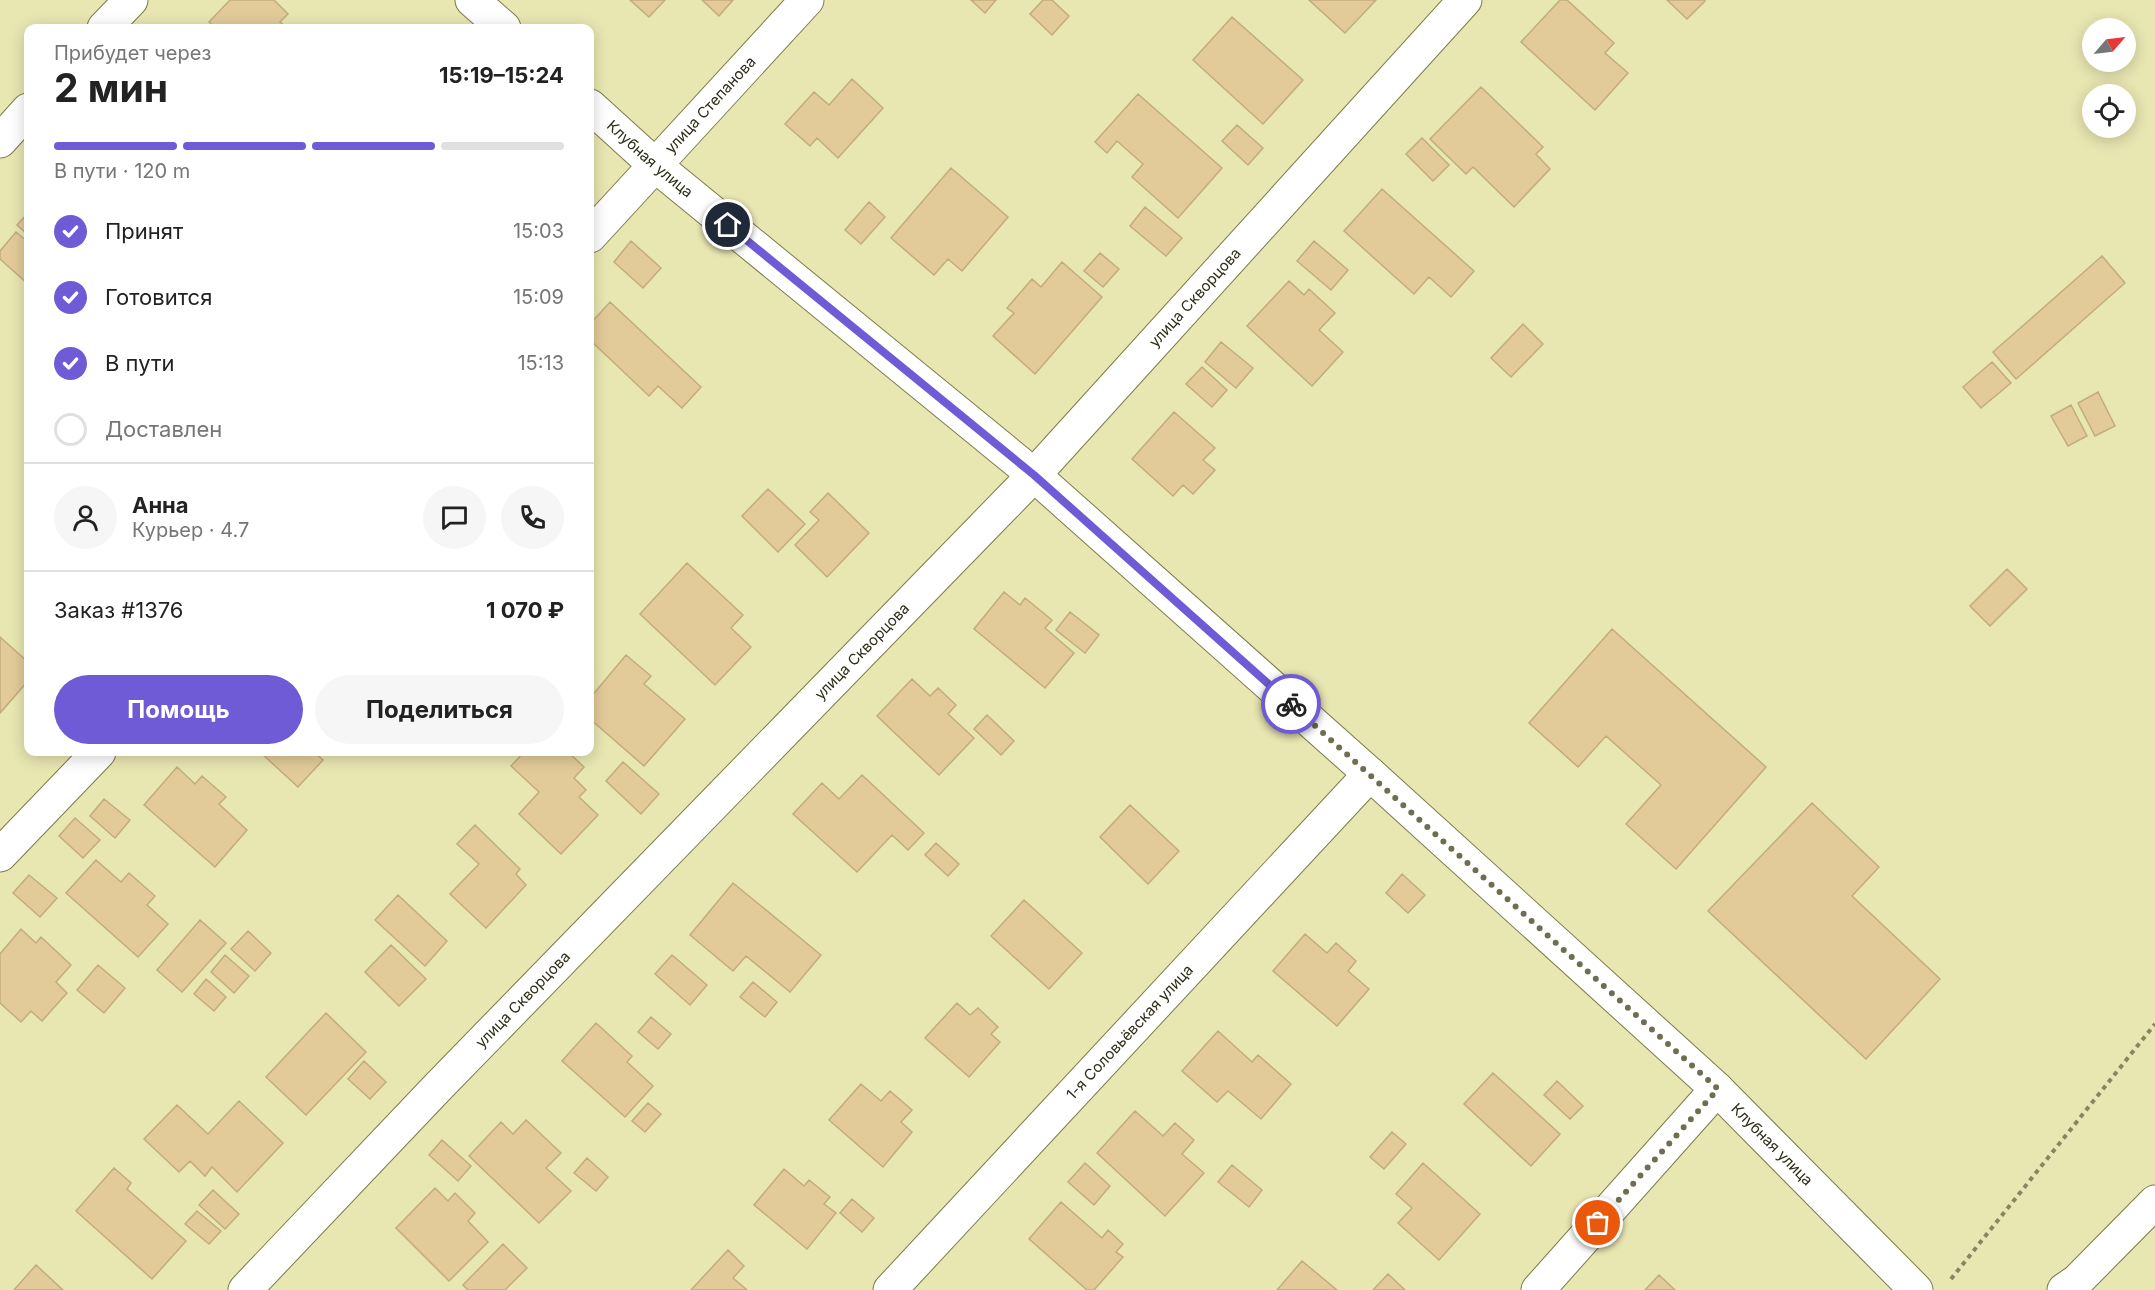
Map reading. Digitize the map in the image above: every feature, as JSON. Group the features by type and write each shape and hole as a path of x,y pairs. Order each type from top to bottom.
{"street":[{"path":"108,24 131,0"},
{"path":"472,0 499,24"},
{"name":"улица Степанова","path":"594,232 807,0"},
{"name":"улица Скворцова","path":"245,1290 437,1088 1034,475 1465,0"},
{"name":"Клубная улица","path":"594,110 656,166 1034,475 1370,774 1718,1089 1916,1290"},
{"path":"0,141 24,114"},
{"path":"0,855 95,756"},
{"name":"1-я Соловьёвская улица","path":"890,1290 1370,774"},
{"path":"1538,1290 1718,1089"},
{"path":"2064,1290 2077,1281 2155,1202"}],"path":[{"path":"1950,1281 2155,1024"}],"building":[{"path":"230,0 274,0 288,14 280,22 282,24 211,24 209,22"},
{"path":"630,0 665,0 649,17"},
{"path":"702,0 733,0 719,16"},
{"path":"971,0 996,0 985,13"},
{"path":"1043,0 1052,0 1069,16 1052,35 1030,14"},
{"path":"1309,0 1376,0 1345,33"},
{"path":"1560,0 1567,0 1614,43 1605,53 1628,73 1595,110 1521,42"},
{"path":"1667,0 1704,0 1705,1 1687,19"},
{"path":"1232,17 1303,80 1263,124 1193,60"},
{"path":"852,79 883,108 838,158 817,138 810,146 785,124 814,92 829,105"},
{"path":"1481,87 1543,147 1536,154 1550,169 1514,207 1473,167 1466,174 1430,139"},
{"path":"1138,94 1222,168 1178,218 1132,177 1143,164 1117,141 1107,153 1095,142"},
{"path":"1237,125 1263,148 1248,165 1222,141"},
{"path":"1422,138 1449,165 1433,181 1406,154"},
{"path":"951,168 1008,217 962,271 948,259 934,275 891,238"},
{"path":"1382,189 1474,271 1451,297 1429,277 1414,294 1344,231"},
{"path":"869,202 885,217 861,244 845,230"},
{"path":"1145,207 1182,238 1166,256 1130,226"},
{"path":"24,217 24,231 17,225"},
{"path":"16,232 24,239 24,280 0,259 0,251"},
{"path":"631,241 661,268 643,288 614,262"},
{"path":"1314,241 1348,270 1331,290 1297,261"},
{"path":"1100,253 1119,269 1103,287 1084,271"},
{"path":"2102,256 2125,283 2016,379 1993,352"},
{"path":"1062,262 1102,297 1035,374 993,336 1014,313 1007,308 1032,279 1041,287"},
{"path":"1289,281 1304,295 1309,289 1335,313 1319,330 1343,352 1312,386 1247,326"},
{"path":"610,302 701,387 682,408 658,386 649,396 594,344 594,320"},
{"path":"1523,324 1543,344 1511,377 1491,358"},
{"path":"1221,342 1253,368 1236,388 1205,362"},
{"path":"1992,362 2011,383 1981,408 1963,387"},
{"path":"1202,367 1227,390 1212,407 1186,384"},
{"path":"2098,392 2115,426 2095,436 2078,403"},
{"path":"2071,405 2087,436 2068,446 2051,416"},
{"path":"1174,412 1215,448 1203,460 1215,470 1193,494 1183,485 1173,496 1132,459"},
{"path":"768,489 805,524 778,552 742,516"},
{"path":"828,493 869,533 827,577 795,545 819,520 810,512"},
{"path":"687,563 743,615 731,628 751,647 715,685 640,614"},
{"path":"2007,569 2027,589 1990,626 1970,606"},
{"path":"1004,592 1020,605 1025,598 1052,620 1045,628 1074,653 1045,688 974,629"},
{"path":"1070,612 1099,635 1085,653 1056,630"},
{"path":"1612,629 1766,767 1676,869 1626,824 1661,785 1606,736 1578,767 1529,723"},
{"path":"0,637 24,658 24,686 0,713"},
{"path":"626,655 651,676 644,684 685,719 644,766 594,722 594,693"},
{"path":"912,679 930,696 938,688 956,705 948,714 974,738 939,775 877,716"},
{"path":"987,715 1014,741 1001,755 974,729"},
{"path":"264,756 318,756 323,760 298,787"},
{"path":"520,756 572,756 584,767 574,778 586,790 579,797 598,815 561,854 519,814 539,792 511,766"},
{"path":"623,762 659,794 641,814 606,781"},
{"path":"177,767 195,784 202,776 226,797 219,804 247,830 215,867 144,805"},
{"path":"862,775 924,833 908,850 892,835 857,872 793,814 822,783 839,799"},
{"path":"104,799 130,820 115,838 90,816"},
{"path":"1812,803 1879,867 1852,896 1940,979 1866,1059 1708,911"},
{"path":"1130,805 1179,851 1148,884 1100,837"},
{"path":"75,818 100,840 83,858 59,836"},
{"path":"475,825 520,869 516,874 526,885 486,928 450,894 479,864 457,844"},
{"path":"936,843 959,864 948,876 925,855"},
{"path":"96,860 121,882 129,873 155,896 147,905 168,924 138,957 66,893"},
{"path":"1402,874 1425,895 1408,913 1386,893"},
{"path":"29,875 57,898 40,917 13,893"},
{"path":"733,883 821,955 790,992 746,956 733,971 690,935"},
{"path":"398,895 447,941 425,966 375,920"},
{"path":"1024,900 1082,953 1049,989 991,936"},
{"path":"200,920 226,943 182,992 157,970"},
{"path":"21,929 36,943 41,937 71,965 56,982 67,993 42,1021 31,1011 21,1022 0,1003 0,954"},
{"path":"248,931 271,953 255,971 231,949"},
{"path":"1305,934 1327,953 1336,943 1356,961 1348,971 1369,989 1337,1026 1273,971"},
{"path":"391,945 426,979 399,1006 365,972"},
{"path":"225,955 249,976 234,993 211,972"},
{"path":"672,955 707,985 690,1005 655,974"},
{"path":"98,965 125,988 104,1013 77,990"},
{"path":"206,979 226,997 214,1011 194,994"},
{"path":"753,982 777,1002 765,1017 740,997"},
{"path":"957,1003 970,1015 978,1008 998,1027 991,1034 1000,1042 969,1077 925,1038"},
{"path":"326,1013 366,1052 306,1115 266,1077"},
{"path":"651,1017 671,1034 658,1049 638,1032"},
{"path":"596,1023 632,1056 627,1062 653,1086 625,1117 562,1061"},
{"path":"1218,1031 1252,1062 1258,1055 1291,1084 1261,1119 1228,1091 1217,1102 1182,1071"},
{"path":"364,1061 386,1082 370,1099 348,1079"},
{"path":"1493,1073 1560,1134 1531,1166 1464,1104"},
{"path":"1557,1081 1583,1106 1570,1119 1544,1095"},
{"path":"861,1084 881,1101 890,1091 912,1110 901,1122 912,1132 883,1167 829,1120"},
{"path":"239,1101 283,1143 237,1192 212,1167 205,1176 190,1161 179,1172 144,1139 177,1105 208,1134"},
{"path":"648,1103 661,1114 645,1132 632,1121"},
{"path":"1135,1111 1163,1136 1175,1123 1194,1140 1182,1154 1204,1173 1165,1216 1097,1153"},
{"path":"526,1120 561,1153 546,1168 571,1191 539,1223 469,1156 501,1122 513,1134"},
{"path":"1392,1132 1406,1144 1384,1169 1370,1157"},
{"path":"442,1140 471,1166 458,1181 429,1155"},
{"path":"587,1158 608,1177 596,1191 574,1173"},
{"path":"1085,1163 1110,1186 1094,1205 1068,1182"},
{"path":"1423,1163 1480,1214 1439,1260 1398,1223 1412,1208 1396,1194"},
{"path":"1232,1165 1262,1190 1249,1207 1218,1182"},
{"path":"114,1168 131,1183 127,1189 186,1241 152,1279 76,1211"},
{"path":"784,1169 804,1186 809,1180 830,1197 824,1204 836,1213 807,1249 754,1205"},
{"path":"435,1188 448,1201 455,1193 475,1213 468,1221 488,1242 449,1281 396,1228"},
{"path":"213,1190 239,1214 225,1229 199,1205"},
{"path":"852,1199 874,1218 862,1232 840,1213"},
{"path":"1061,1202 1102,1238 1108,1230 1123,1244 1116,1252 1123,1257 1094,1290 1087,1290 1029,1239"},
{"path":"197,1211 221,1231 209,1244 185,1224"},
{"path":"503,1244 527,1268 505,1290 468,1290 463,1285"},
{"path":"728,1250 744,1266 733,1278 747,1290 691,1290"},
{"path":"1302,1261 1337,1290 1277,1290"},
{"path":"36,1265 63,1290 14,1290"},
{"path":"1388,1274 1405,1290 1373,1290"},
{"path":"1659,1275 1675,1290 1645,1290"}],"way so far":[{"path":"1291,704 1718,1089 1598,1223"}],"route":[{"path":"728,225 1034,475 1291,704"}]}
